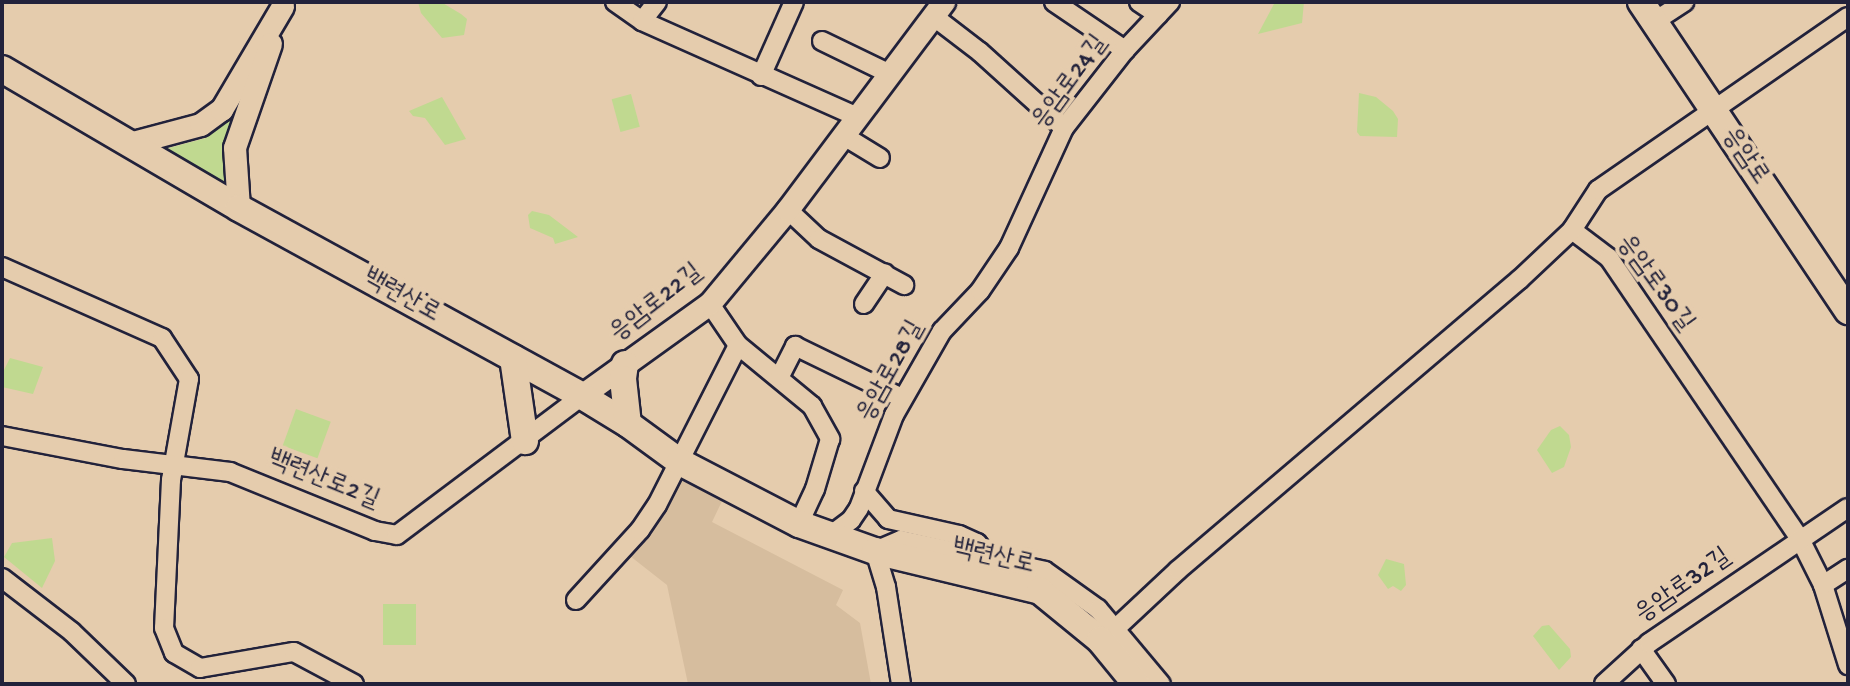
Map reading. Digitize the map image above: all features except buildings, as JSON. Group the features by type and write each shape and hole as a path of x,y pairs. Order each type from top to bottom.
{"main road":[{"name":"응암로","path":"1648,12 1848,311"},
{"name":"백련산로","path":"2,69 239,208 582,396 628,424 680,462 799,524 875,551 984,567 1040,591 1100,640 1136,684"},
{"path":"513,358 525,441"},
{"path":"625,364 623,379 628,424"}],"street":[{"path":"615,2 642,21 858,117"},
{"path":"642,21 657,2"},
{"path":"761,76 794,2"},
{"path":"1054,2 1125,50"},
{"path":"1139,2 1164,9"},
{"path":"1648,12 1684,2"},
{"path":"130,144 201,125 222,110 284,5"},
{"path":"239,208 235,148 284,5"},
{"name":"응암로22길","path":"582,396 710,304 788,210 938,9 980,52 1064,128"},
{"name":"응암로24길","path":"1009,248 1064,128 1125,50 1164,9"},
{"path":"1115,629 1178,570 1519,280 1572,230 1598,190 1712,108 1848,17"},
{"path":"822,41 890,74"},
{"path":"844,136 880,158"},
{"path":"788,210 819,239 904,285"},
{"name":"응암로30길","path":"1572,230 1609,258 1710,412 1801,541"},
{"name":"응암로28길","path":"831,535 851,520 902,398 942,331 980,291 1009,248"},
{"path":"2,267 162,338 189,379 174,465 164,628 174,653 200,668 294,652 354,684"},
{"path":"864,304 885,273"},
{"path":"710,304 738,345 780,376 812,406 830,439 815,489 799,524"},
{"path":"576,600 640,530 680,462 738,345"},
{"path":"780,376 795,346 902,398"},
{"name":"백련산로2길","path":"2,436 230,472 375,531 397,535 582,396"},
{"path":"864,491 888,519 959,535 977,543 984,567"},
{"name":"응암로32길","path":"1604,684 1641,649 1848,508"},
{"path":"1801,541 1823,585 1848,665"},
{"path":"875,551 886,587 901,684"},
{"name":"백련산로","path":"984,567 1045,571 1098,609 1161,684"},
{"name":"백련산로","path":"984,567 1016,592 1063,620 1096,649 1126,684"},
{"path":"1823,585 1848,569"},
{"path":"2,578 72,632 126,684"},
{"path":"1641,649 1666,684"}],"shaded area":[{"path":"682,481 723,499 712,522 843,590 836,605 860,623 871,684 688,684 667,585 630,556 665,513"}],"green space":[{"path":"418,2 441,2 461,14 467,19 464,35 442,38 421,13"},
{"path":"1275,2 1304,2 1302,23 1258,34"},
{"path":"1359,93 1376,97 1393,111 1398,119 1397,137 1360,136 1357,132"},
{"path":"246,94 224,183 165,149 206,138"},
{"path":"631,94 640,127 620,132 612,99"},
{"path":"442,97 466,139 445,145 425,118 413,116 409,111"},
{"path":"532,211 549,215 578,237 555,244 553,238 530,228 528,215"},
{"path":"10,358 43,367 33,394 2,387 2,374"},
{"path":"296,409 331,422 317,458 283,446"},
{"path":"1560,426 1569,435 1571,447 1564,467 1552,473 1537,450 1551,430"},
{"path":"52,538 55,561 42,588 4,557 12,543"},
{"path":"1386,559 1404,564 1406,585 1401,591 1393,586 1388,589 1378,575"},
{"path":"383,604 416,604 416,645 383,645"},
{"path":"1549,625 1570,649 1571,657 1559,670 1533,636 1542,626"}]}
